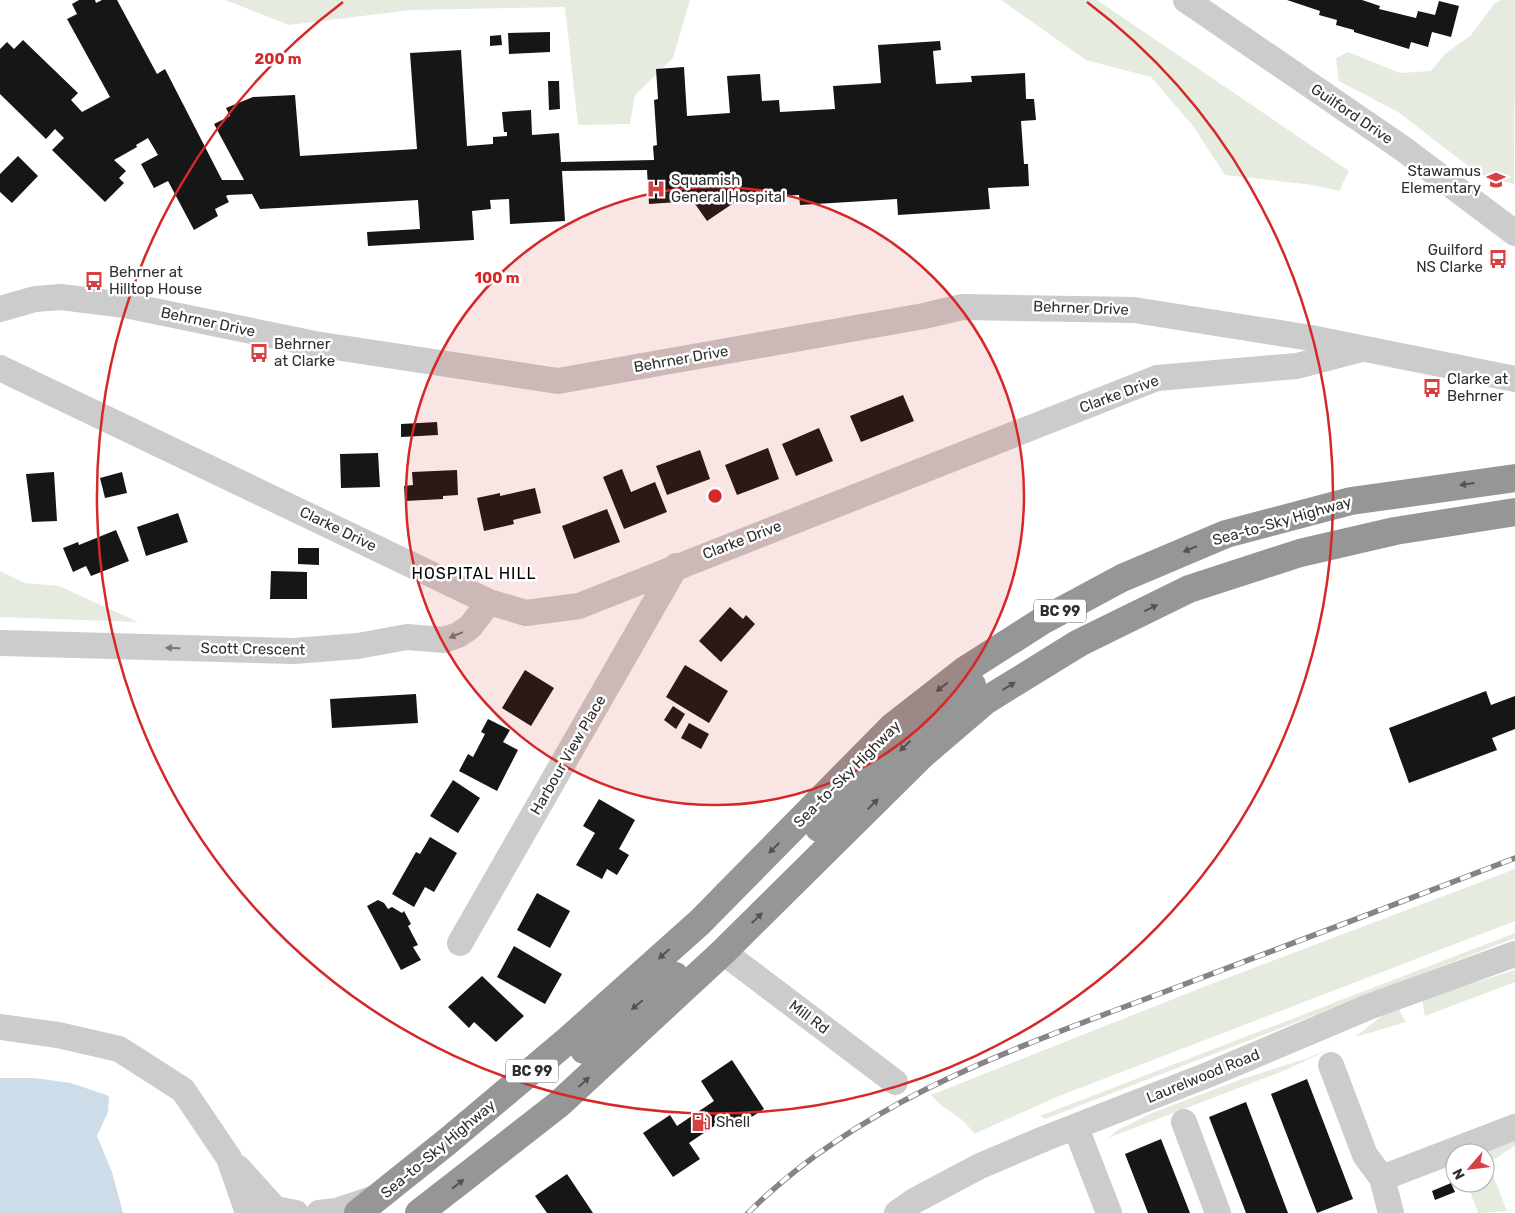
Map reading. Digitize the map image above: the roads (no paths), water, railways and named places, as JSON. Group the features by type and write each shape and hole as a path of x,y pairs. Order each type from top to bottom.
{"highway":[{"name":"Sea-to-Sky Highway","path":"369,1205 568,1040 700,922 892,727 965,670 1015,638 1122,578 1226,534 1351,500 1515,478"},
{"name":"BC 99","path":"418,1213 559,1104 723,952 922,755 985,701 1079,643 1189,589 1300,553 1395,531 1515,512"},
{"path":"369,1205 448,1159 523,1104 638,1004 685,968 723,952 715,937 719,926 923,728 965,692 1015,638"}],"street":[{"name":"Guilford Drive","path":"1186,0 1402,148 1515,232"},
{"name":"Behrner Drive","path":"0,308 35,299 61,297 125,304 315,344 558,381 924,316 962,306 1134,310 1364,348"},
{"name":"Clarke Drive","path":"0,368 489,602 526,613 579,606 676,566 1157,378 1297,366 1364,348 1515,379"},
{"name":"Harbour View Place","path":"460,943 676,566"},
{"name":"Scott Crescent","path":"0,643 294,651 358,646 406,637 444,640 458,635 470,627 489,602"},
{"name":"Mill Rd","path":"723,952 895,1082"},
{"name":"Laurelwood Road","path":"897,1213 914,1201 980,1166 1371,1006 1515,954"},
{"path":"0,1027 58,1035 119,1049 183,1090 229,1158 275,1209 296,1213"},
{"path":"1331,1065 1365,1155 1382,1178 1391,1213"},
{"path":"1184,1122 1218,1213"},
{"path":"1382,1178 1515,1127"},
{"path":"1076,1128 1109,1213"},
{"path":"229,1158 248,1213"},
{"path":"319,1213 369,1205"}],"water":[{"path":"0,1078 34,1078 71,1083 109,1096 108,1112 97,1136 112,1172 123,1213 0,1213"}],"railway":[{"path":"748,1213 793,1172 842,1137 894,1106 947,1079 1059,1032 1515,858"}],"place":[{"name":"Stawamus Elementary","path":"1496,180"},
{"name":"Squamish General Hospital","path":"656,189"},
{"name":"Guilford NS Clarke","path":"1498,259"},
{"name":"Behrner at Hilltop House","path":"94,281"},
{"name":"Behrner at Clarke","path":"259,353"},
{"name":"Clarke at Behrner","path":"1432,388"},
{"name":"Shell","path":"701,1122"}],"district":[{"name":"HOSPITAL HILL","path":"474,573"}]}
